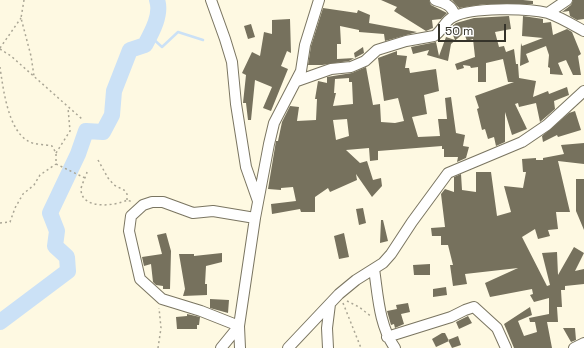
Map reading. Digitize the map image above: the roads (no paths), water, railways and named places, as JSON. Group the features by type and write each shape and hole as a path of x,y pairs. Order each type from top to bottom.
{"street":[{"path":"211,0 232,62 236,104 246,167 258,201"},
{"path":"240,348 239,326 255,218 274,123 297,81 304,61 310,26 319,0"},
{"path":"435,0 446,3 450,6 455,16"},
{"path":"548,14 567,0"},
{"path":"297,81 331,69 351,66 365,60 377,50 406,41 434,36 448,20 455,16 495,10 521,9 548,14 584,31"},
{"path":"288,348 339,294 356,280 374,269 391,254 448,173 522,142 547,125 584,91"},
{"path":"239,326 201,311 162,299 140,279 129,231 131,216 143,204 163,202 193,213 213,211 255,218"},
{"path":"374,269 387,337 395,348"},
{"path":"328,348 327,328 330,304"},
{"path":"387,337 451,317 465,310 474,308 497,328 506,348"},
{"path":"221,348 239,326"},
{"path":"574,348 584,343"}],"waterway":[{"path":"0,322 68,271 67,257 55,246 57,231 50,213 78,154 86,131 103,132 112,115 114,91 130,50 145,45 156,23 158,11 157,0"},
{"path":"150,36 162,47 178,32 203,40"}]}
